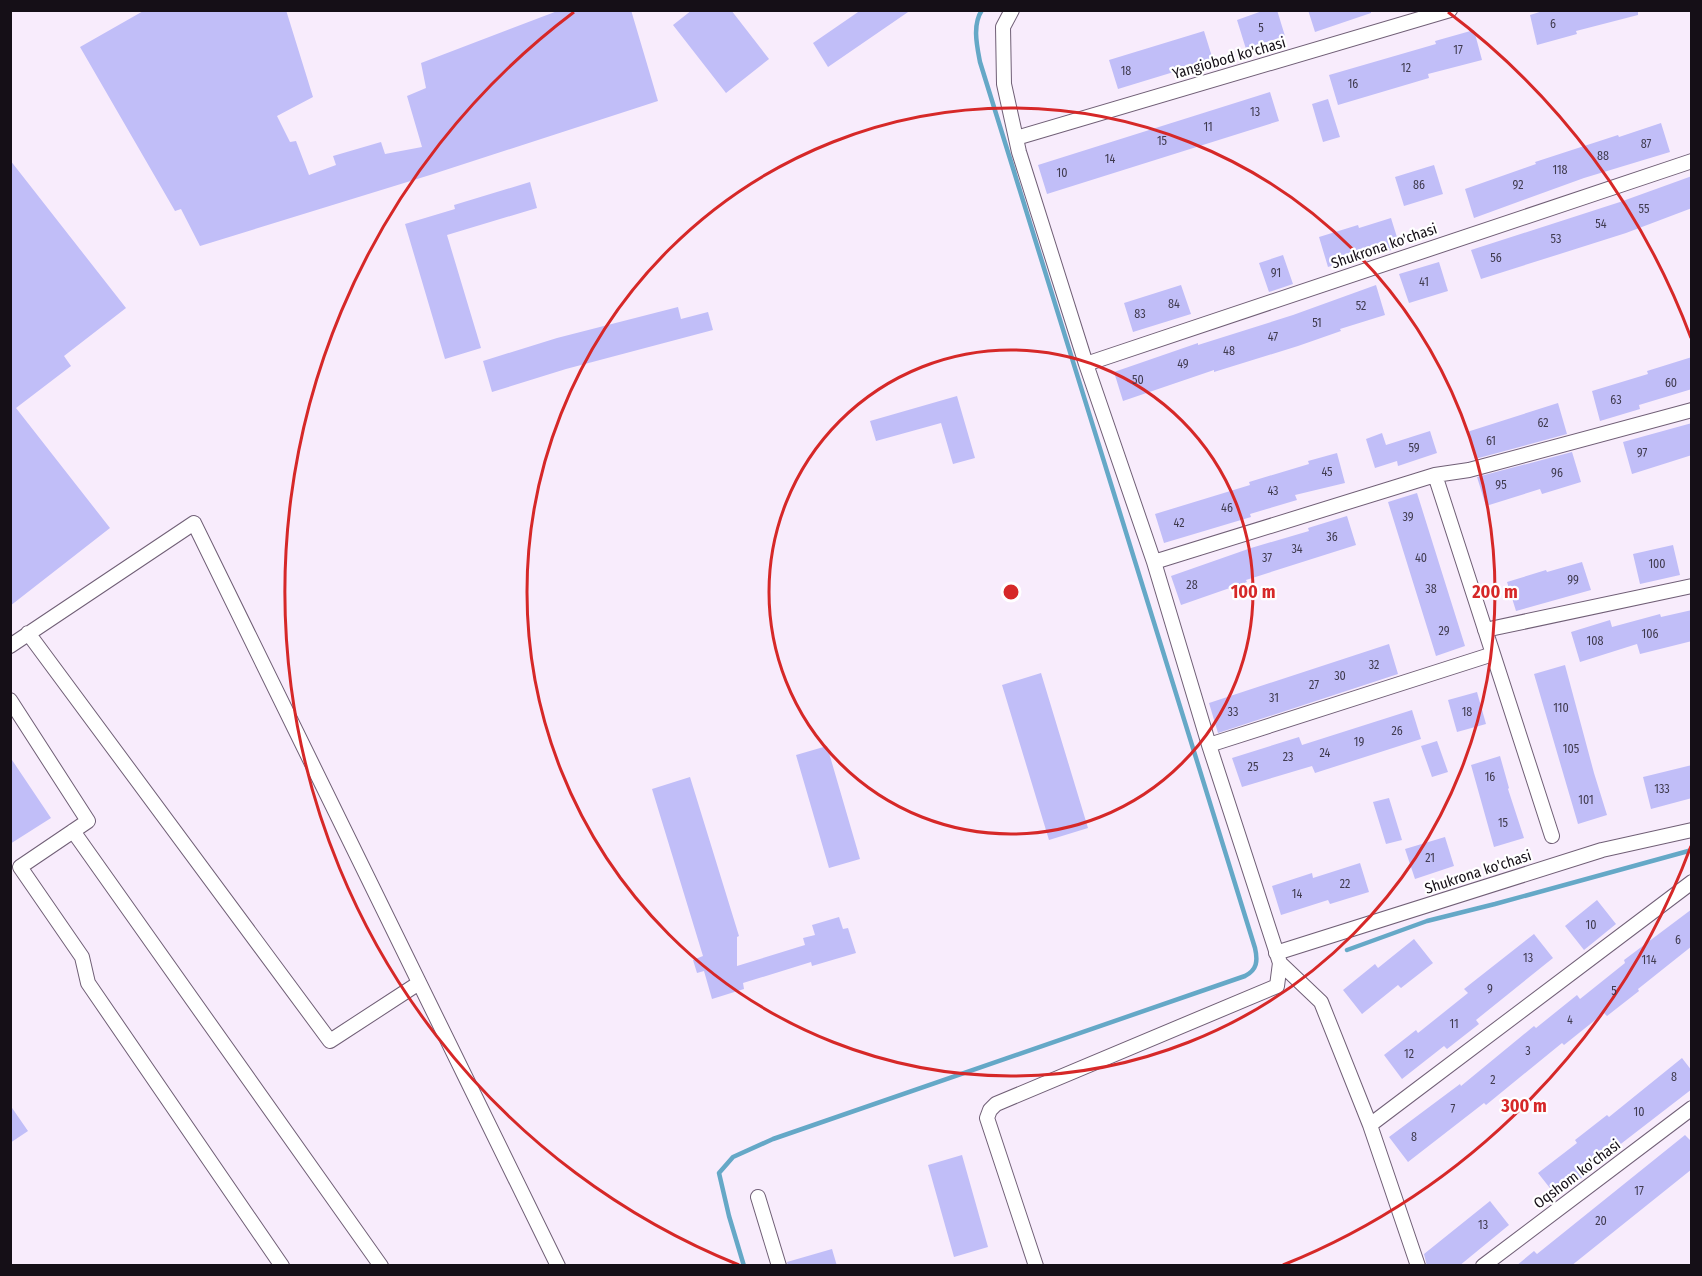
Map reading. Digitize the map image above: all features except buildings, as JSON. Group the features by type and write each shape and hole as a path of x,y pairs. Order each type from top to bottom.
{"street":[{"path":"1012,10 1004,27 1005,84 1016,138 1086,364 1154,562 1209,746 1278,958 1277,986 996,1104 990,1110 987,1118 1036,1266"},
{"name":"Yangiobod ko'chasi","path":"1016,138 1450,10"},
{"name":"Shukrona ko'chasi","path":"1086,364 1692,161"},
{"path":"1154,562 1435,475 1469,470 1692,411"},
{"path":"1435,475 1552,836"},
{"path":"10,646 194,523 558,1266"},
{"path":"1485,630 1692,586"},
{"path":"28,633 330,1041 418,983"},
{"path":"1209,746 1493,654"},
{"path":"10,700 88,822 20,867 82,957 88,983 282,1266"},
{"name":"Shukrona ko'chasi","path":"1278,958 1602,850 1692,830"},
{"path":"73,831 381,1266"},
{"path":"1370,1125 1692,882"},
{"path":"1278,958 1321,1002 1370,1125 1418,1266"},
{"name":"Oqshom ko'chasi","path":"1483,1266 1692,1108"},
{"path":"758,1197 779,1266"}],"waterway":[{"path":"744,1266 719,1173 733,1157 773,1139 1245,976 1252,971 1256,961 1255,948 980,62 976,29 982,10"},
{"path":"1347,950 1427,921 1692,850"}]}
